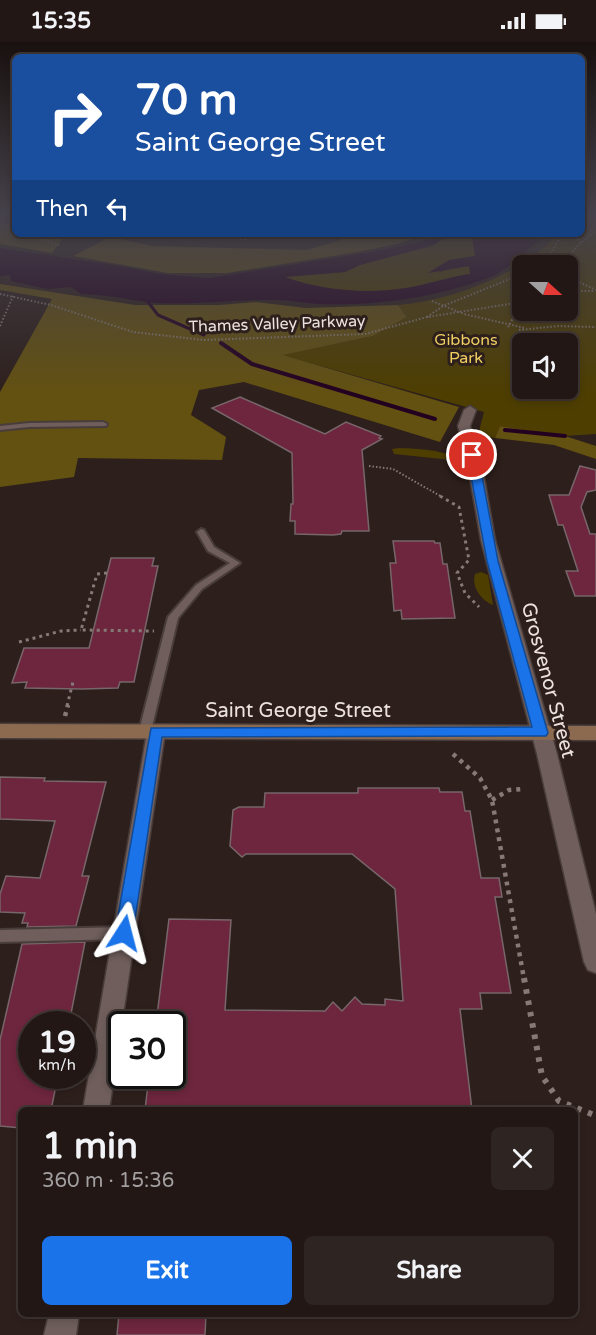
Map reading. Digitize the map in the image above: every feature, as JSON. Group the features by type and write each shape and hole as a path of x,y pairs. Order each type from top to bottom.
{"street":[{"name":"Grosvenor Street","path":"470,410 464,426 475,466 488,540 541,733 596,962"},
{"name":"Saint George Street","path":"0,731 596,733"},
{"path":"96,1107 124,933 150,731"},
{"path":"60,1335 63,1317"}],"lane":[{"path":"0,428 29,425 103,424"},
{"path":"150,731 173,617 199,587 236,563 211,549 201,531"},
{"path":"0,936 124,933"}],"path":[{"path":"427,317 443,306 512,278"},
{"path":"578,281 596,290"},
{"path":"578,291 596,290"},
{"name":"Thames Valley Parkway","path":"0,294 51,305 133,332 204,340 357,335 427,317 512,304"},
{"path":"0,326 13,296"},
{"path":"432,301 460,313 525,328 596,327"},
{"path":"509,325 512,320"},
{"path":"519,330 525,328"},
{"path":"369,466 393,469 459,507 468,560 457,573 465,593 479,607"},
{"path":"81,630 96,574 107,573"},
{"path":"19,642 61,631 158,631"},
{"path":"62,731 73,682"},
{"path":"453,754 480,778 492,800 542,1076 560,1101 575,1107"},
{"path":"492,800 509,790 522,789"},
{"path":"578,1108 594,1115"}],"green space":[{"path":"316,274 468,274 415,286 376,291 344,290 283,277"},
{"name":"Gibbons Park","path":"502,274 512,274 512,321 578,321 578,274 596,274 596,434 565,436 500,426 495,438 478,435 484,412 282,355 373,336 407,317 398,305 441,298"},
{"path":"392,449 439,452 461,461 394,454"},
{"path":"481,572 488,575 493,605 481,596 474,584 475,574"}],"shaded area":[{"path":"0,274 164,274 209,278 232,274 317,274 285,277 329,288 360,291 414,287 468,274 496,274 468,285 426,296 361,304 318,304 287,300 158,303 81,294 71,287 48,289 11,281 10,275 0,276"},
{"path":"0,284 135,305 219,305 256,302 306,308 398,305 407,317 373,336 283,355 459,407 440,442 244,382 199,390 191,415 226,437 222,460 78,458 74,477 0,487 0,392 52,299 0,290"},
{"path":"500,426 565,436 596,446 596,459 554,445 495,438"}],"building":[{"path":"240,397 325,434 346,422 381,436 379,438 382,439 362,450 369,531 342,531 341,534 333,535 295,534 295,521 290,521 291,504 293,504 292,453 212,408"},
{"path":"580,466 596,470 596,490 587,492 581,507 590,534 596,534 596,596 575,596 566,571 578,571 563,525 558,525 549,495 569,495"},
{"path":"393,541 440,543 443,564 447,564 455,618 402,619 401,610 394,611 390,563 396,563"},
{"path":"111,558 154,558 152,566 158,566 134,682 120,682 118,688 82,689 25,688 27,682 12,683 24,648 89,648"},
{"path":"0,777 45,778 44,781 106,782 82,876 89,876 76,926 27,927 28,923 22,923 25,913 0,912 0,894 6,876 40,878 55,821 0,819"},
{"path":"358,788 439,788 440,792 462,792 465,811 470,811 481,878 499,878 502,897 495,897 511,993 480,993 482,1009 460,1009 472,1107 145,1107 147,1089 186,1089 186,1011 158,1011 169,919 231,920 225,1010 325,1011 333,1002 342,1011 355,997 362,1004 385,1005 385,999 403,1001 395,889 352,854 246,854 242,857 230,846 233,810 239,807 264,807 265,793 358,793"},
{"path":"85,942 72,1011 18,1011 18,1089 55,1089 52,1107 18,1107 18,1128 0,1126 0,1040 22,944"},
{"path":"119,1317 206,1317 205,1335 117,1335"}],"waterway":[{"path":"148,302 158,315 204,335"},
{"path":"221,343 252,364 435,419"},
{"path":"505,430 565,436"}],"route":[{"path":"124,933 156,732 541,733 493,561 472,455"}]}
